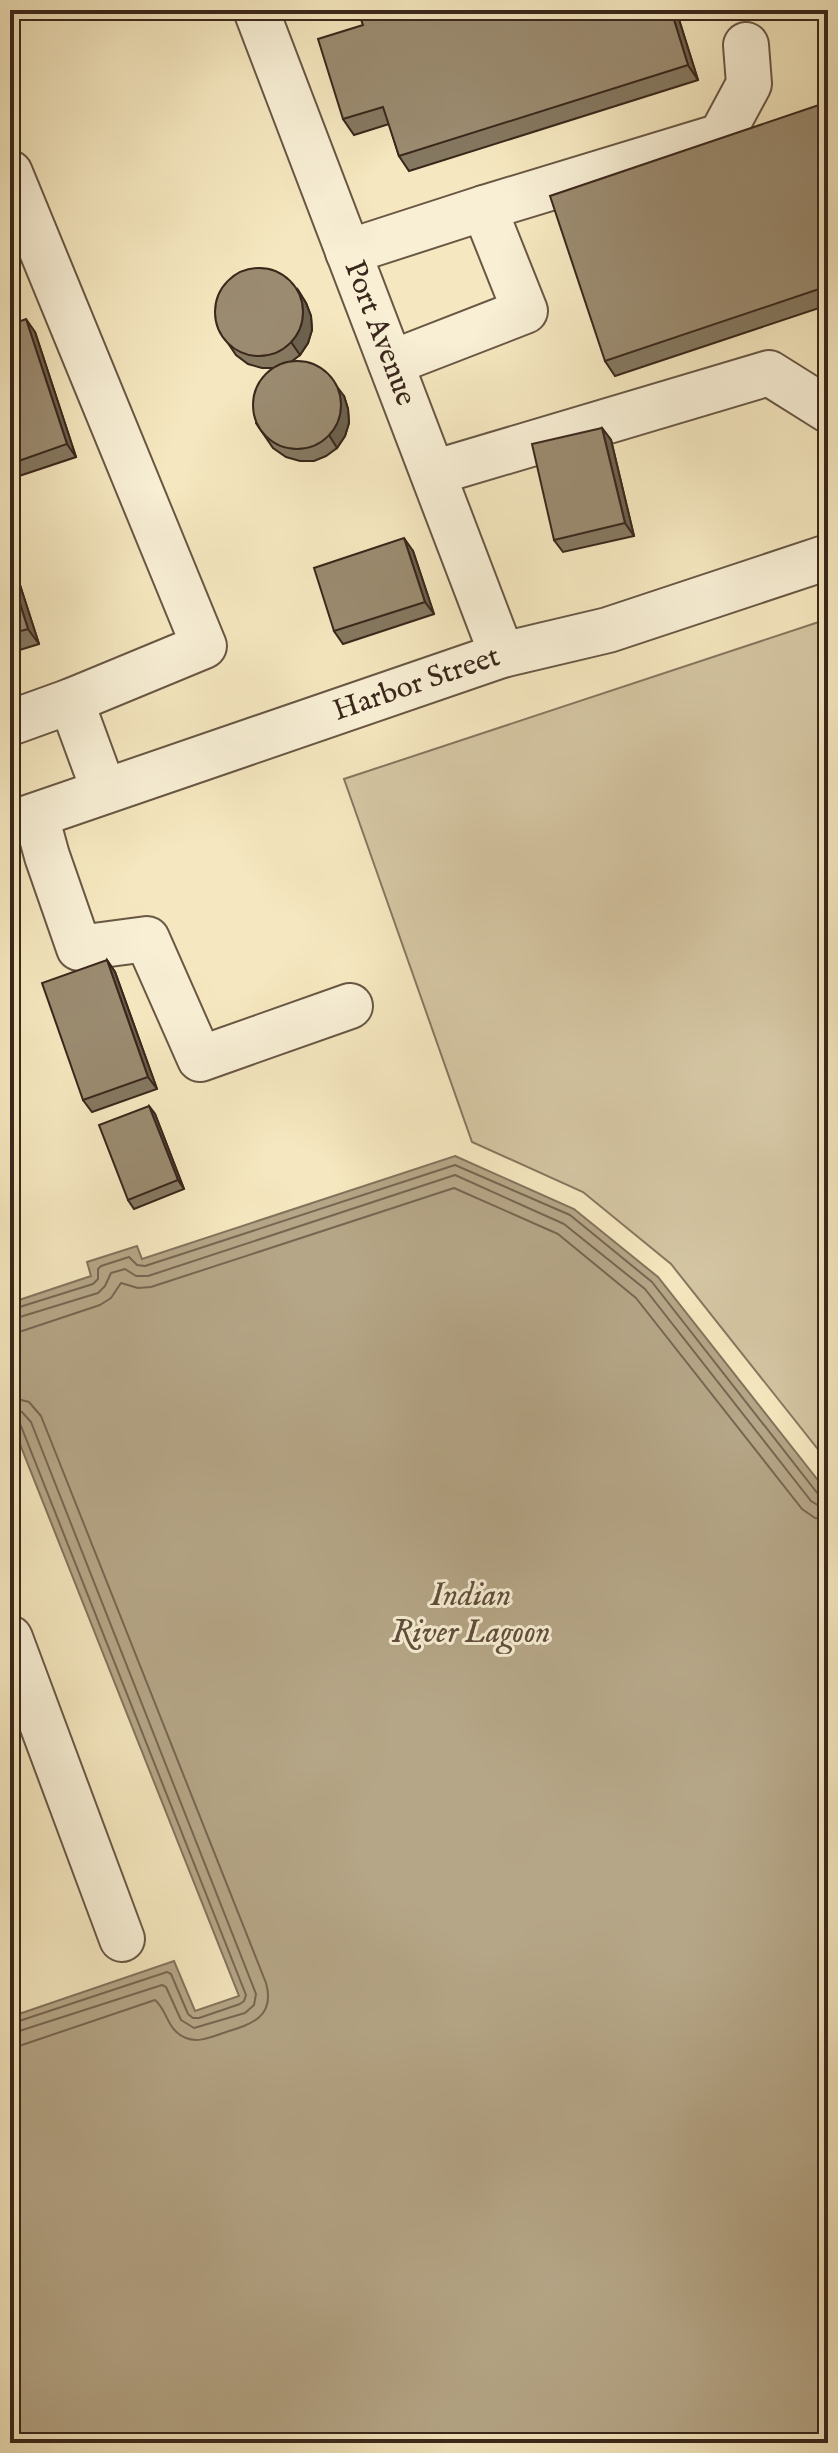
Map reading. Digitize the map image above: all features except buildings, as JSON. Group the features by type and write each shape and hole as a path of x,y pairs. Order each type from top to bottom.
{"lane":[{"name":"Port Avenue","path":"256,10 502,655"},
{"path":"348,252 721,136 749,84 746,45"},
{"path":"10,173 204,646 10,723"},
{"path":"391,363 525,311 484,208"},
{"path":"433,473 769,373 828,410"},
{"name":"Harbor Street","path":"23,820 502,655 608,630 828,557"},
{"path":"71,701 104,791"},
{"path":"23,820 47,856 79,948 147,939 200,1059 350,1006"},
{"path":"10,1638 122,1939"}],"shaded area":[{"path":"828,619 828,1462 671,1264 583,1192 472,1142 344,779"}],"water":[{"name":"Indian River Lagoon","path":"455,1156 574,1209 658,1277 828,1493 828,2443 10,2443 10,2017 174,1961 195,2011 239,1996 10,1419 10,1303 91,1276 87,1262 137,1246 142,1259"}]}
